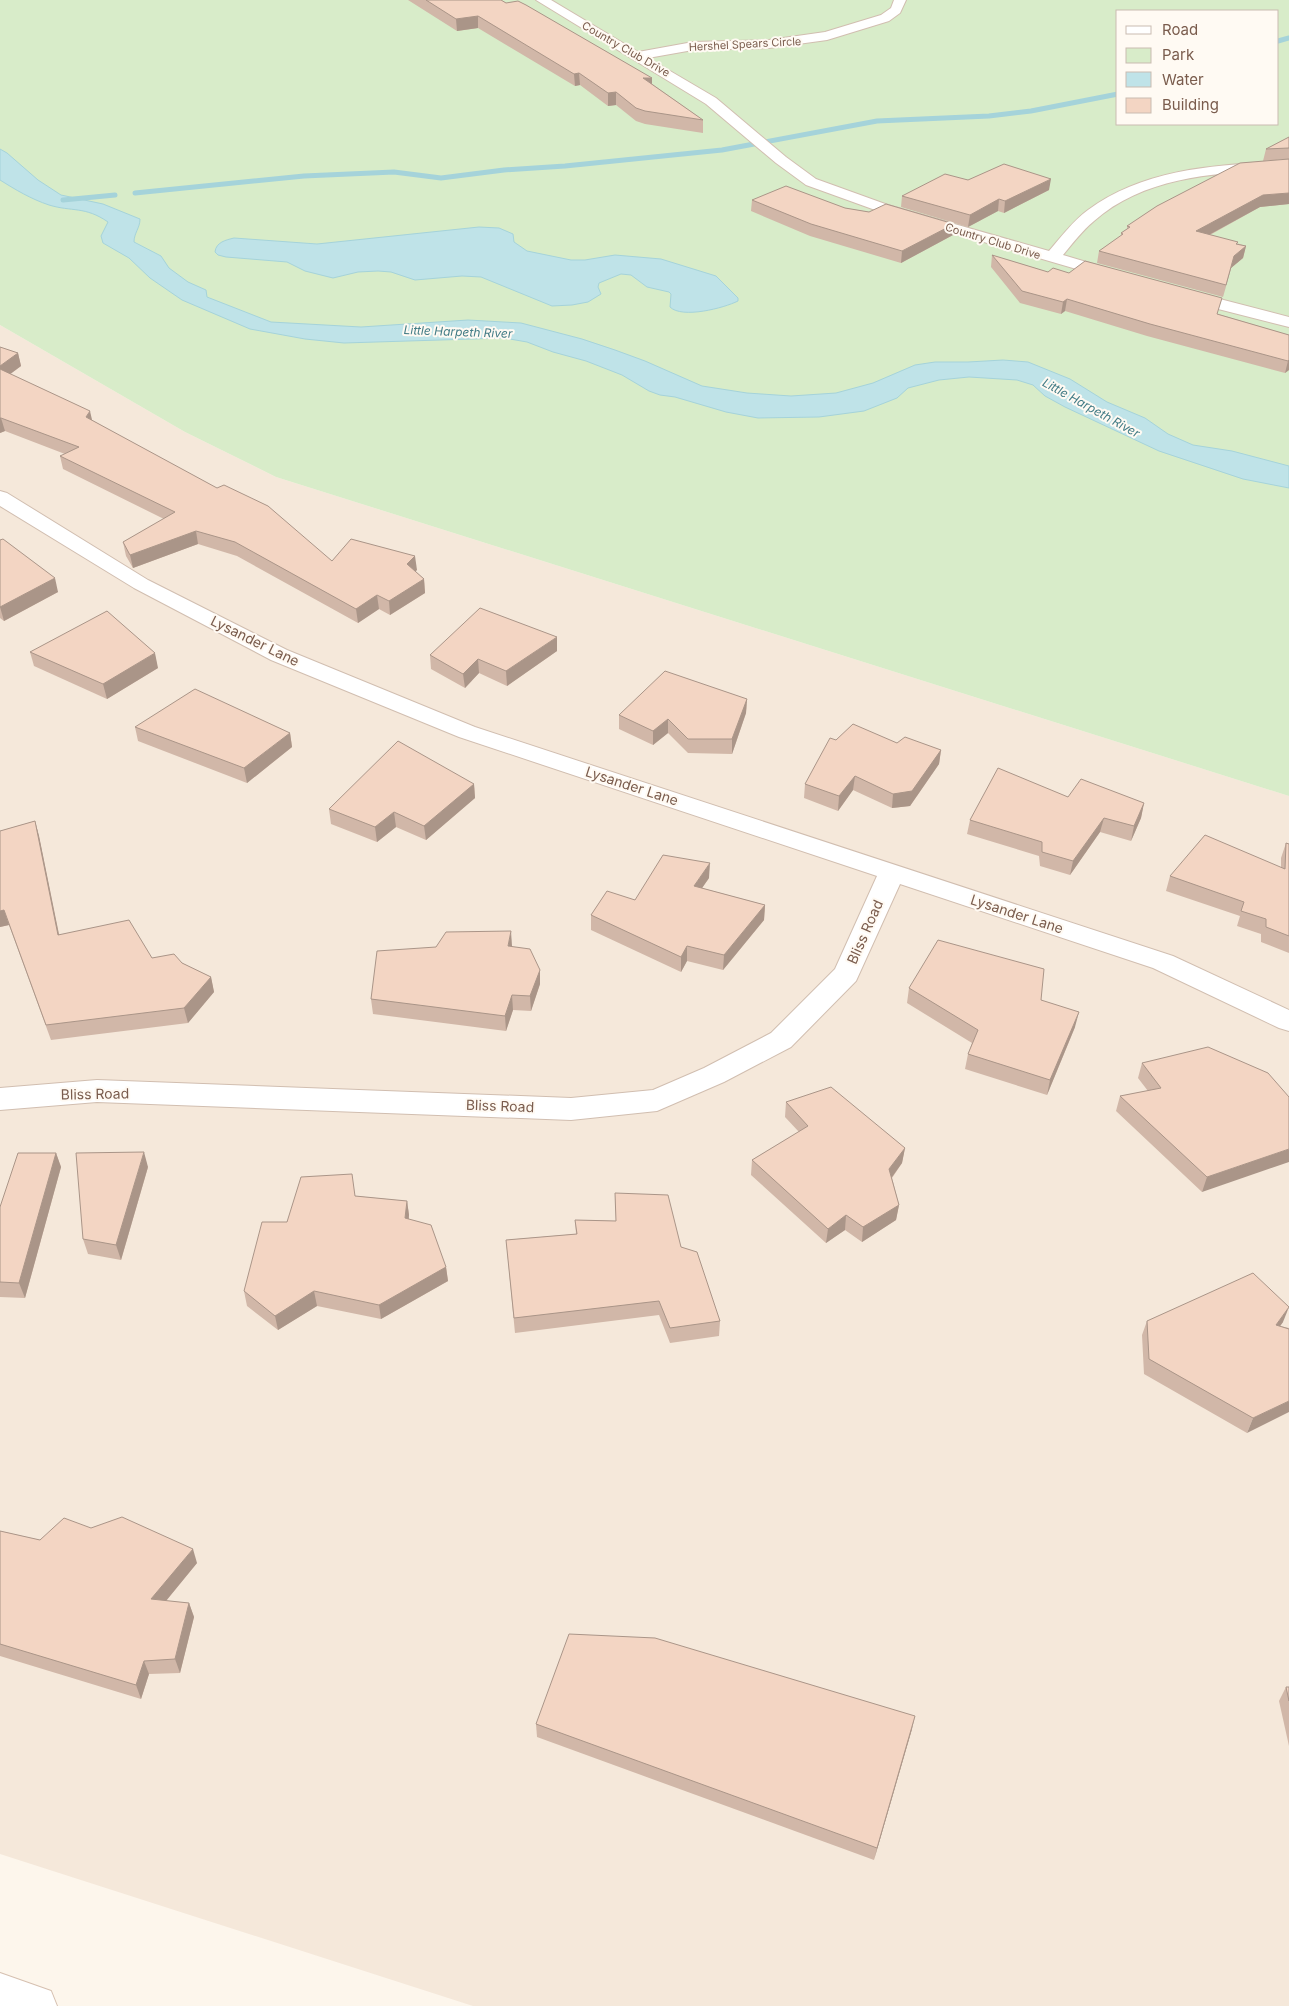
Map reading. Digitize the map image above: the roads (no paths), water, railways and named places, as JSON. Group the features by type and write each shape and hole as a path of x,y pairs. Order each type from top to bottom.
{"street":[{"name":"Country Club Drive","path":"542,0 711,101 772,152 812,182 824,188 870,205 1128,279"},
{"name":"Hershel Spears Circle","path":"637,56 693,46 769,44 809,40 844,32 885,18 896,10 900,0"},
{"path":"1052,258 1089,217 1111,201 1129,192 1187,175 1289,164"},
{"path":"1172,291 1289,322"},
{"name":"Lysander Lane","path":"0,497 141,584 279,655 467,732 1163,962 1289,1021"},
{"name":"Bliss Road","path":"0,1099 97,1091 571,1109 656,1100 714,1075 781,1040 846,974 892,872"},
{"path":"0,1994 36,2006"}],"water":[{"name":"Little Harpeth River","path":"0,149 38,180 61,195 103,204 140,219 134,242 161,256 169,268 188,282 206,290 207,297 271,322 361,327 468,320 521,323 615,350 702,386 747,393 791,396 836,393 873,383 915,365 935,362 1003,360 1028,362 1070,379 1107,402 1145,418 1168,434 1193,445 1232,451 1289,466 1289,488 1243,479 1159,451 1065,407 1045,396 1033,385 1017,380 969,377 939,380 908,388 897,398 864,411 819,417 758,418 660,395 649,391 622,375 527,342 504,338 344,343 305,339 250,329 182,300 150,278 129,258 103,243 101,236 108,222 100,217 85,211 42,203 0,180"},
{"path":"479,227 499,228 513,234 514,242 527,251 571,260 585,260 615,255 661,259 716,276 738,298 738,301 723,307 684,312 670,307 671,294 669,292 647,287 631,275 621,274 599,283 598,287 601,294 588,302 552,306 481,277 462,276 415,280 391,272 378,271 358,272 333,278 305,271 287,262 226,257 215,252 219,244 234,238 317,244"}],"waterway":[{"path":"1279,41 1289,38"},
{"path":"135,193 304,176 394,172 441,178 504,170 565,166 722,150 877,121 989,116 1031,111 1116,94"},
{"path":"63,200 115,195"}]}
